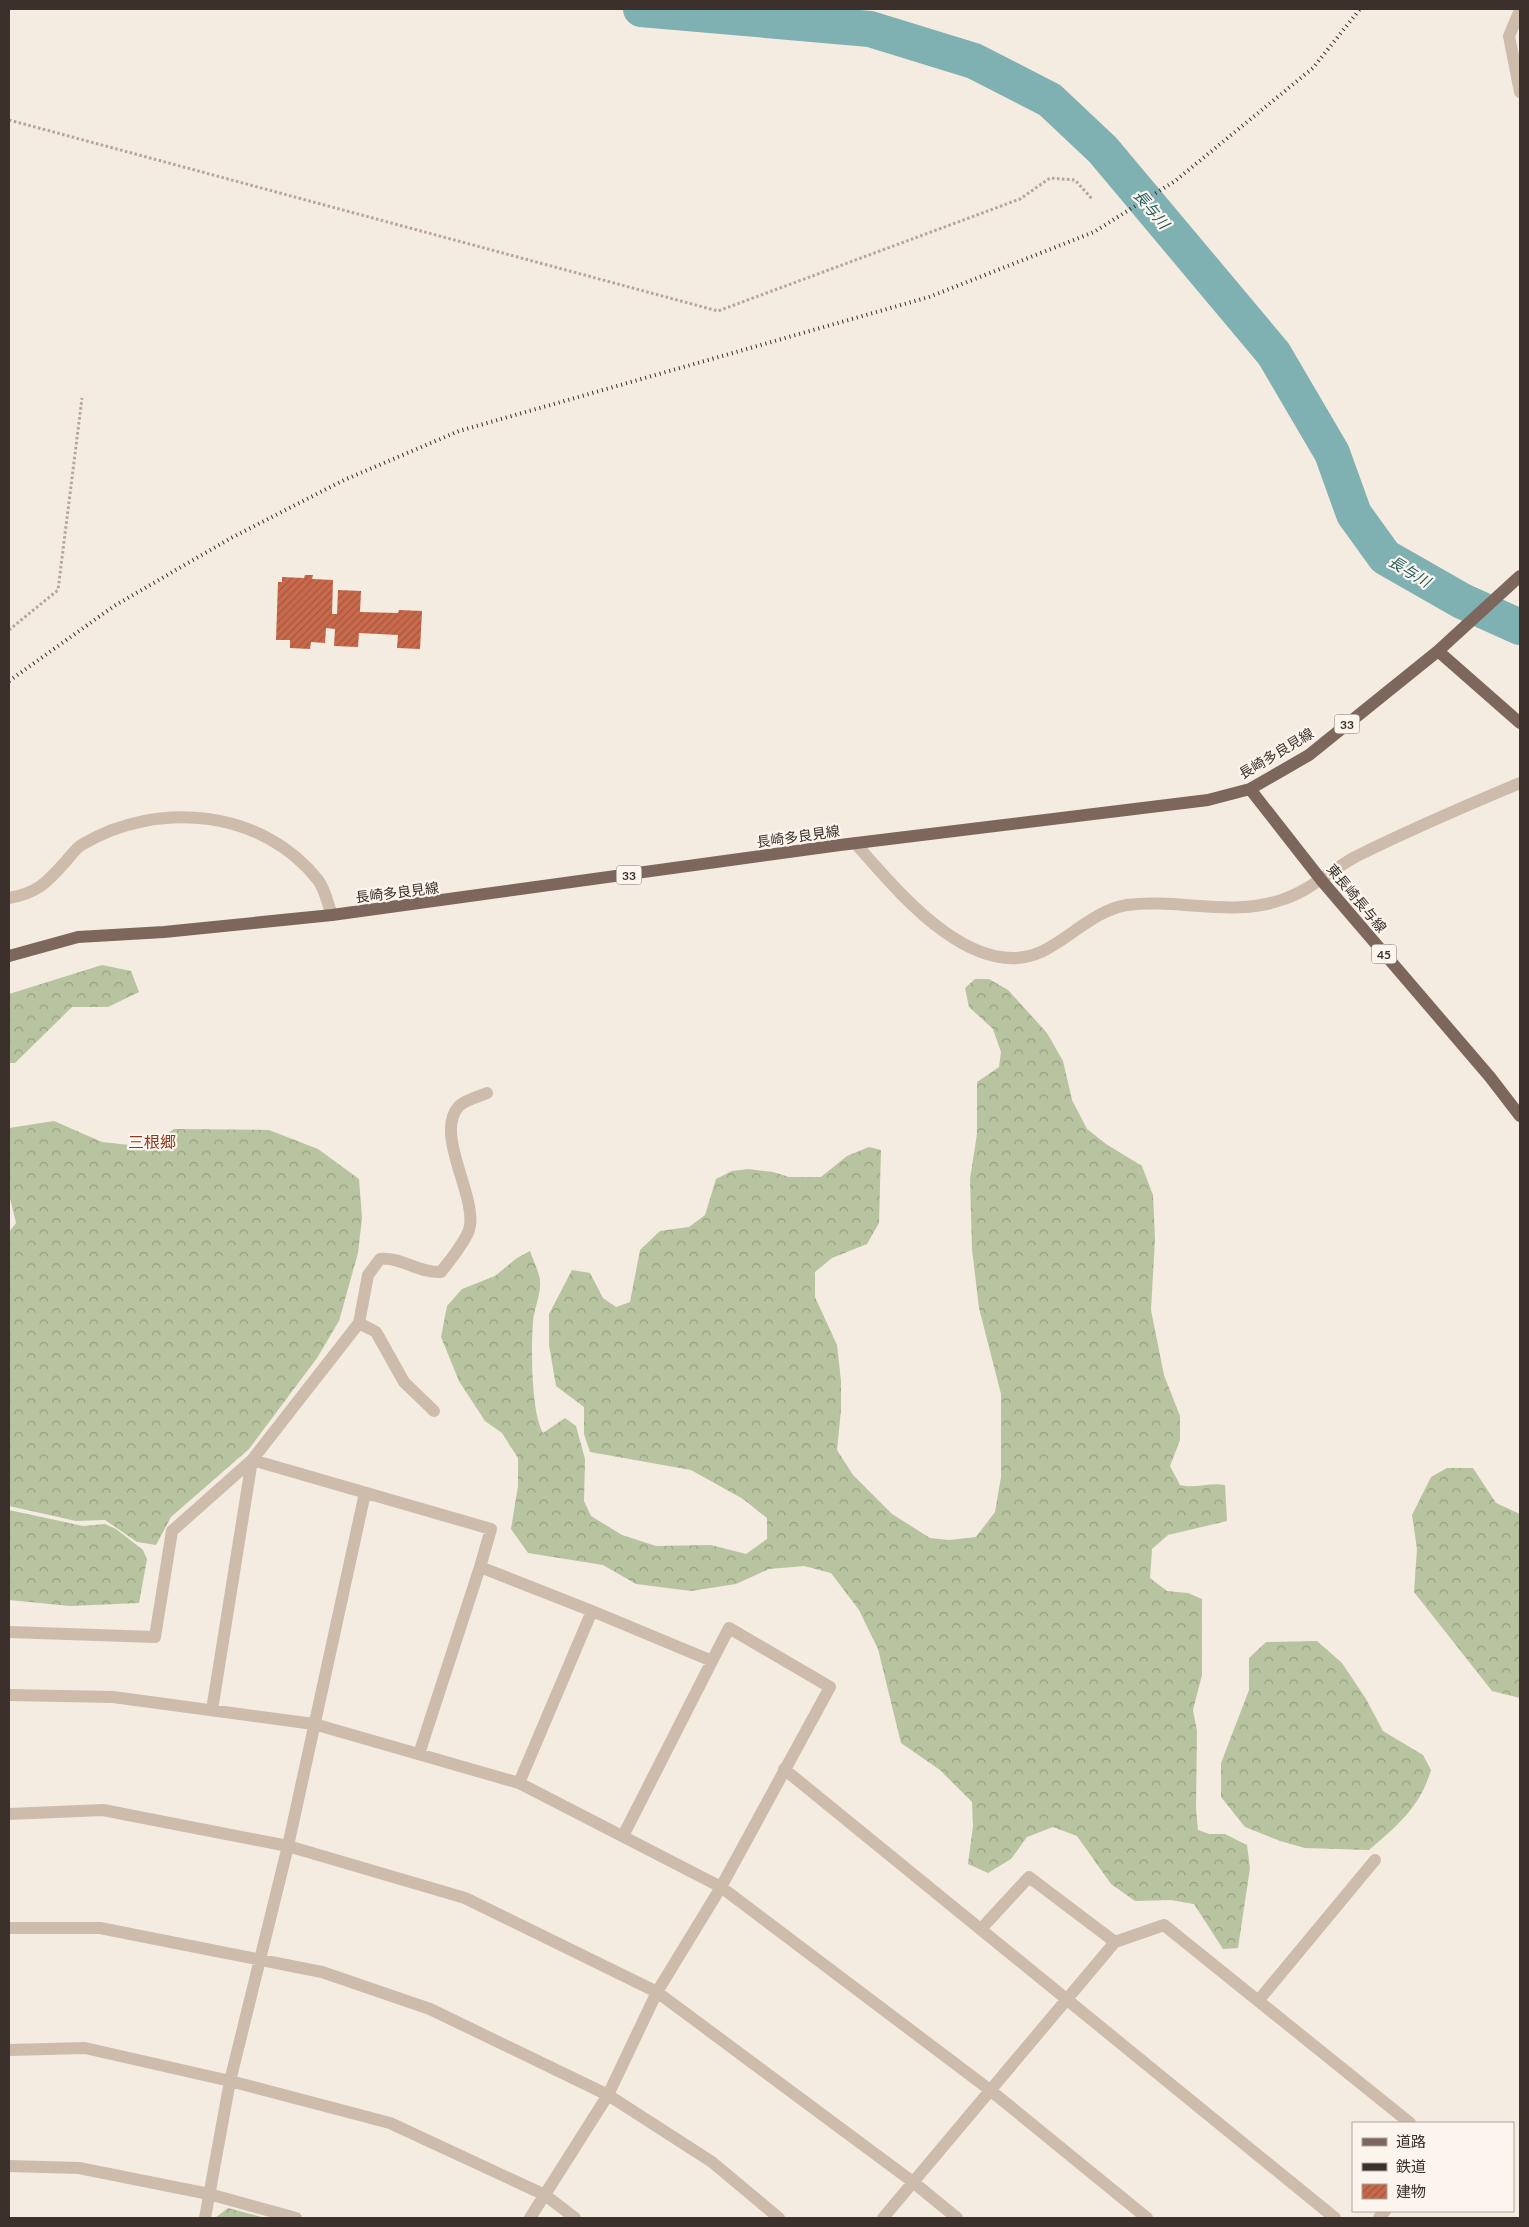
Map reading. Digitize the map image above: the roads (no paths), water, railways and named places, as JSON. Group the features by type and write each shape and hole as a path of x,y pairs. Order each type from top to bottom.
{"main road":[{"name":"長崎多良見線","path":"9,956 78,937 164,932 332,915 855,843 1208,800 1250,789 1308,754 1438,651 1516,580"},
{"path":"1438,651 1520,722"},
{"name":"東長崎長与線","path":"1250,789 1322,881 1490,1077 1520,1116"}],"street":[{"path":"1520,10 1509,36 1520,92"},
{"path":"855,843 900,894 954,939 990,956 1014,960 1040,952 1104,914 1124,906 1148,904 1246,908 1284,900 1322,881 1350,860 1397,836 1520,783"},
{"path":"9,898 28,895 49,880 80,845 112,828 154,820 208,818 233,824 270,838 299,861 319,882 332,915"},
{"path":"9,1632 155,1637 172,1531 252,1460 359,1323 368,1275 380,1259 393,1258 427,1273 441,1272 469,1229 468,1198 453,1154 453,1118 460,1105 487,1093"},
{"path":"359,1323 376,1332 404,1382 434,1411"},
{"path":"252,1460 491,1528 419,1754"},
{"path":"212,1710 252,1460"},
{"path":"205,2218 230,2081 258,1960 288,1846 366,1493"},
{"path":"480,1567 712,1661"},
{"path":"519,1783 592,1611"},
{"path":"530,2218 608,2095 657,1992 721,1887 830,1687 729,1628 622,1836"},
{"path":"9,1695 113,1697 314,1724 519,1783 721,1887 990,2090 1147,2218"},
{"path":"784,1769 1335,2218"},
{"path":"9,1814 103,1810 288,1846 465,1898 657,1992 913,2182 958,2218"},
{"path":"1258,2000 1375,1860"},
{"path":"981,1929 1029,1877 1115,1942"},
{"path":"883,2218 1115,1942 1164,1925 1409,2122"},
{"path":"9,1928 100,1928 322,1972 430,2009 608,2095 712,2162 780,2218"},
{"path":"9,2050 85,2048 230,2081 390,2123 544,2195 575,2218"},
{"path":"9,2166 78,2168 210,2194 296,2218"}],"waterway":[{"name":"長与川","path":"641,9 870,29 974,61 1050,100 1103,150 1274,354 1332,453 1354,514 1385,557 1462,601 1520,627"}],"railway":[{"path":"9,681 114,606 231,538 344,480 459,431 929,297 1094,232 1175,181 1313,68 1360,9"}],"district":[{"name":"三根郷","path":"152,1141"}]}
